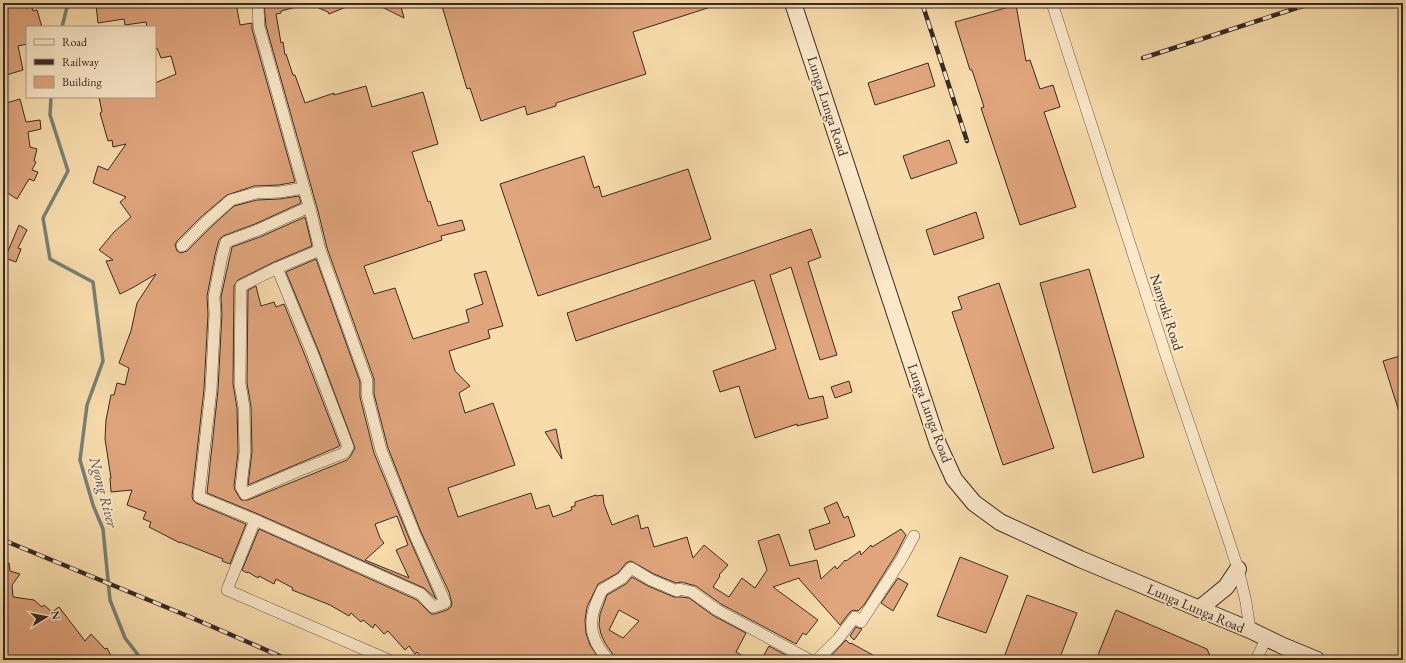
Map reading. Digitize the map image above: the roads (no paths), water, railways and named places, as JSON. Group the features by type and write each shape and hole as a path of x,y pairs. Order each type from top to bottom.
{"main road":[{"name":"Lunga Lunga Road","path":"793,3 938,444 954,479 974,503 1000,522 1080,559 1250,630 1266,639 1317,660"},
{"path":"1199,609 1226,587 1238,569"}],"street":[{"path":"256,3 258,5 259,27 304,188 309,207 320,250 367,381 367,395 381,450 415,535 445,603 433,607 421,594 255,520 199,497 211,390 215,314 214,297 226,242 258,230 309,207"},
{"name":"Nanyuki Road","path":"1052,3 1170,368 1224,523 1238,569 1246,602 1250,630"},
{"path":"182,246 231,200 256,193 280,192 304,188"},
{"path":"277,268 313,355 348,447 344,453 244,494 241,487 245,452 244,407 239,368 242,286 277,268 320,250"},
{"path":"255,520 227,590 389,660"},
{"path":"817,660 838,639 855,617 861,622 901,560 914,536"},
{"path":"609,660 602,653 594,637 592,620 602,590 622,578 631,568 651,580 677,591 679,588 692,592 724,613 810,660"},
{"path":"1256,660 1266,639"}],"waterway":[{"name":"Ngong River","path":"62,26 68,3"},
{"name":"Ngong River","path":"51,98 50,115 68,171 43,218 50,259 93,282 103,361 87,405 80,460 93,505 103,529 110,600 125,638 142,660"}],"railway":[{"path":"922,3 967,141"},
{"path":"1143,58 1312,3"},
{"path":"3,540 190,617 289,660"}]}
